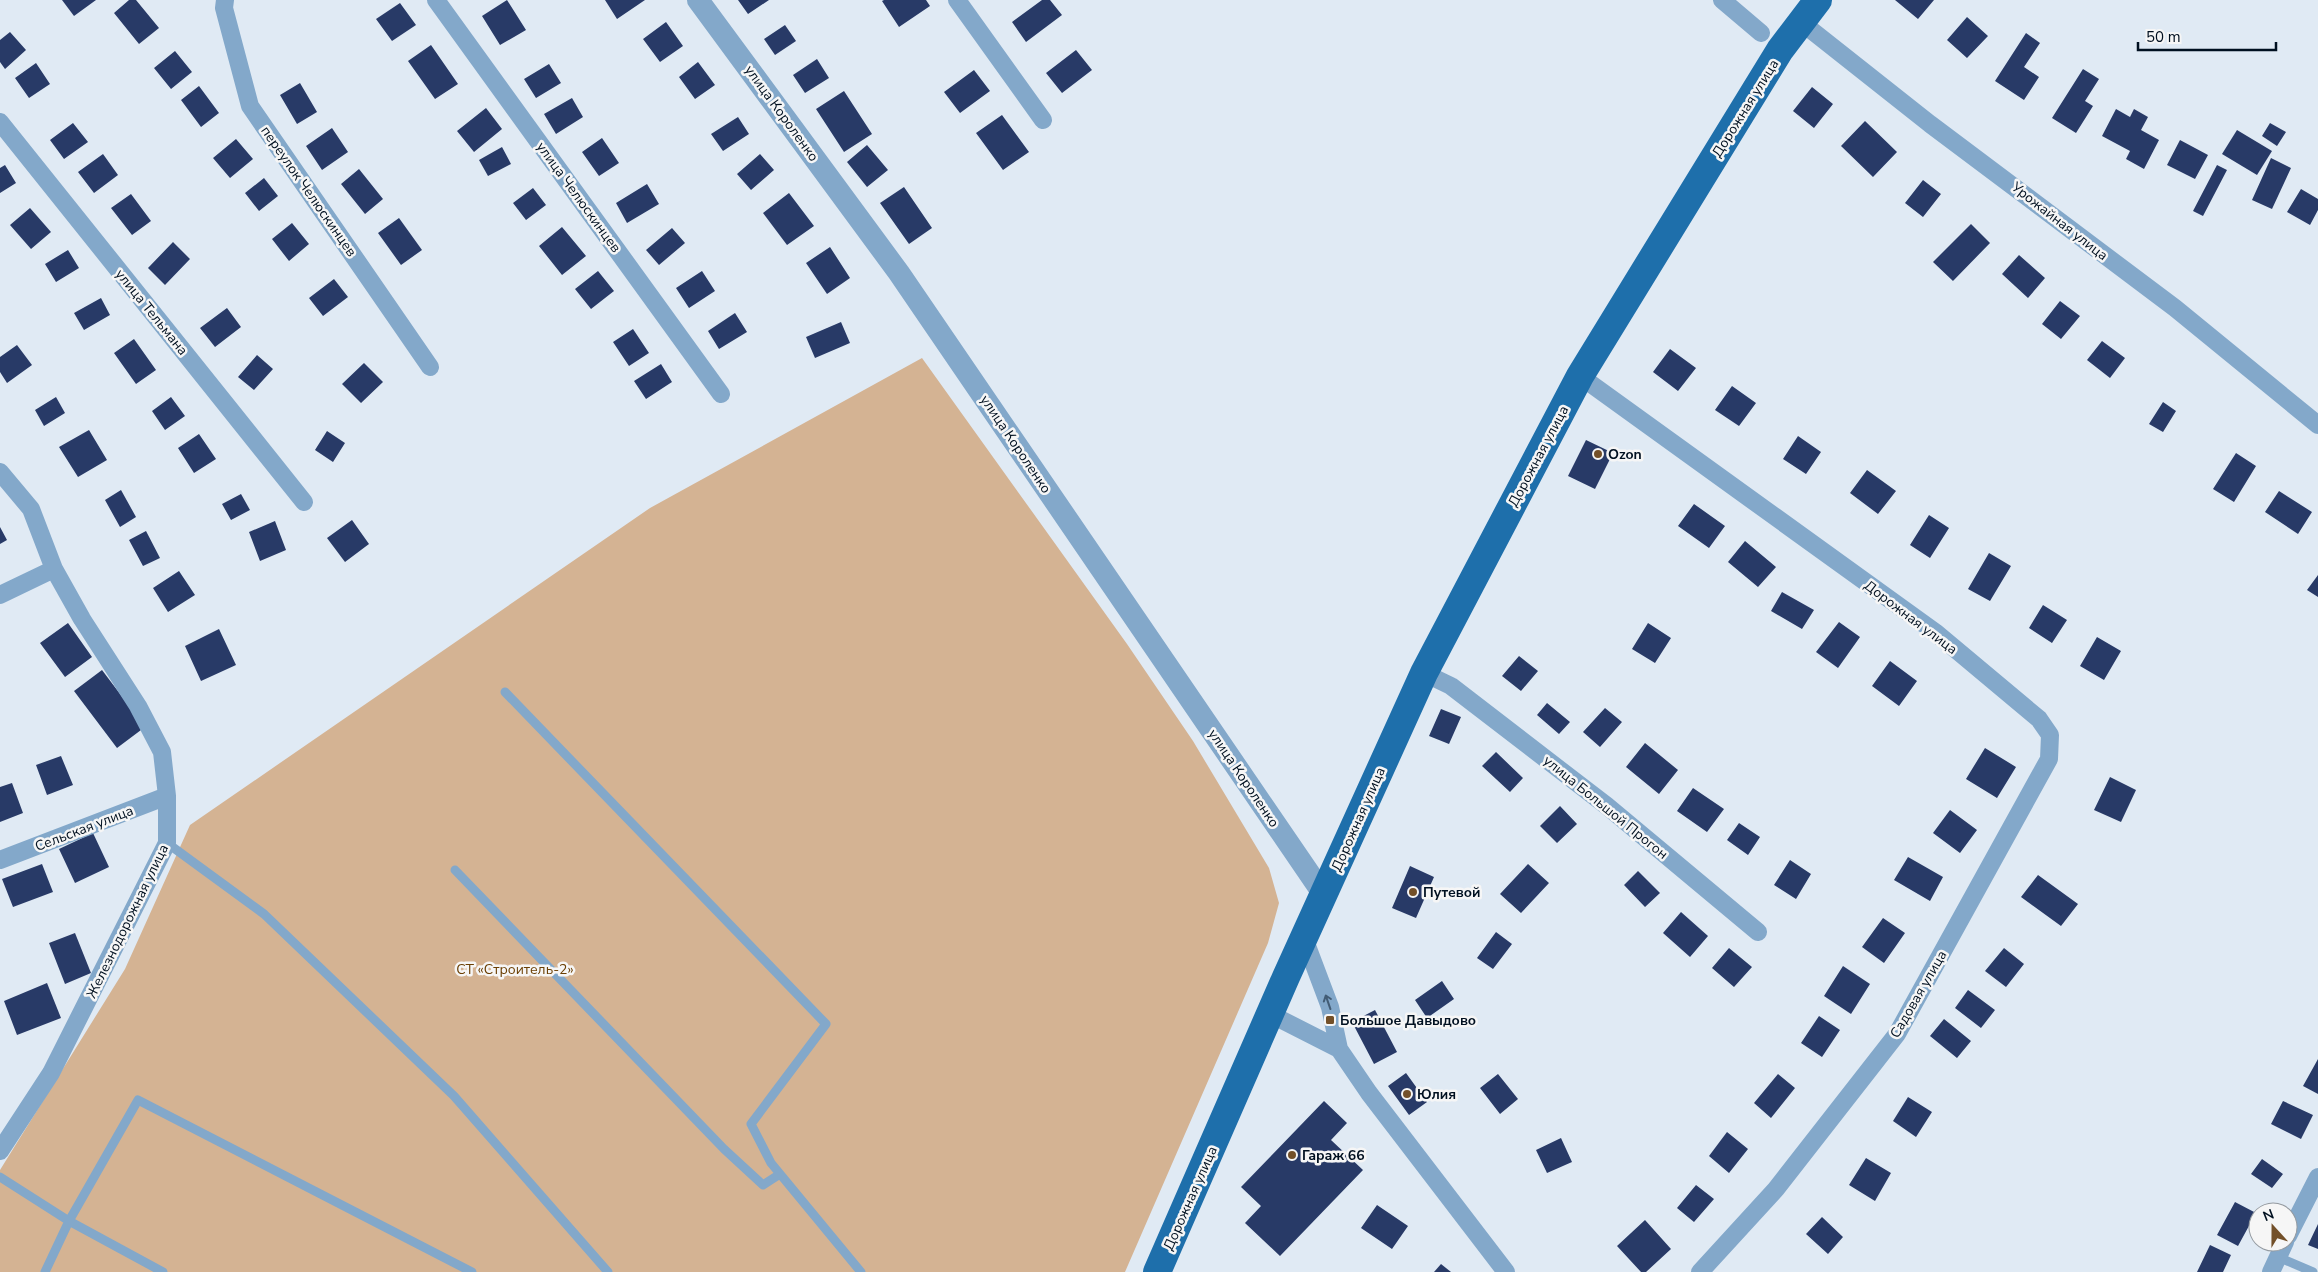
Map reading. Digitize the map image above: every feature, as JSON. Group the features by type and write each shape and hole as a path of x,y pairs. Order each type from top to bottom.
{"main road":[{"name":"Дорожная улица","path":"1157,1272 1270,1014 1424,673 1580,376 1780,50 1818,0"}],"street":[{"name":"переулок Челюскинцев","path":"224,0 224,8 250,106 430,367"},
{"name":"улица Челюскинцев","path":"436,0 721,394"},
{"name":"улица Короленко","path":"698,0 899,274 1324,894"},
{"path":"956,0 1043,120"},
{"path":"1722,0 1760,34"},
{"name":"Урожайная улица","path":"1801,22 1930,124 2175,308 2317,423"},
{"name":"улица Тельмана","path":"0,122 304,502"},
{"name":"Дорожная улица","path":"1580,376 1617,405 1935,632 2038,719 2050,735"},
{"name":"Железнодорожная улица","path":"0,472 31,509 54,569 82,619 138,706 162,752 167,796 167,843 51,1073 0,1151"},
{"path":"0,595 54,569"},
{"name":"улица Большой Прогон","path":"1424,673 1451,686 1607,806 1758,932"},
{"name":"Садовая улица","path":"1700,1272 1776,1189 1897,1034 2049,760 2050,735"},
{"name":"Сельская улица","path":"0,860 167,796"},
{"path":"1304,938 1330,1007 1339,1049 1369,1092 1506,1272"},
{"path":"1270,1014 1339,1049"},
{"path":"2298,1216 2318,1177"}],"lane":[{"path":"504,692 826,1024 751,1124 771,1163 861,1272"},
{"path":"167,843 264,914 454,1096 608,1272"},
{"path":"455,870 724,1149 763,1185 780,1174"},
{"path":"45,1272 68,1220 138,1100 472,1272"},
{"path":"0,1177 68,1220 164,1272"},
{"path":"2278,1257 2314,1272"}],"green space":[{"name":"СТ «Строитель-2»","path":"922,358 1127,644 1193,741 1269,868 1279,903 1268,943 1125,1272 0,1272 0,1170 125,969 190,825 650,508"}],"building":[{"path":"62,0 96,0 74,16"},
{"path":"129,0 136,0 159,28 139,44 114,13"},
{"path":"507,0 526,30 500,45 482,16"},
{"path":"605,0 645,0 617,19"},
{"path":"738,0 769,0 748,14"},
{"path":"926,0 930,6 899,27 882,1"},
{"path":"1042,0 1050,0 1062,15 1026,42 1012,22"},
{"path":"1895,0 1934,0 1918,19"},
{"path":"400,3 416,25 392,41 376,19"},
{"path":"1967,17 1988,36 1967,58 1947,40"},
{"path":"666,22 683,46 660,62 643,39"},
{"path":"785,25 796,41 775,55 764,39"},
{"path":"10,32 26,50 5,69 0,62 0,40"},
{"path":"2026,33 2040,43 2024,67 2039,77 2024,100 1995,81"},
{"path":"431,45 458,84 435,99 408,61"},
{"path":"1076,50 1092,70 1062,93 1046,73"},
{"path":"175,51 192,72 171,89 154,68"},
{"path":"817,59 829,78 805,93 793,75"},
{"path":"698,62 715,85 695,99 679,77"},
{"path":"36,63 50,84 29,98 15,78"},
{"path":"549,64 561,83 536,98 524,79"},
{"path":"2083,69 2099,79 2085,101 2093,106 2076,133 2052,118"},
{"path":"974,70 990,91 960,113 944,92"},
{"path":"300,83 317,112 297,124 280,95"},
{"path":"199,86 219,113 201,127 181,100"},
{"path":"1812,87 1833,104 1814,128 1793,111"},
{"path":"844,91 872,134 844,152 816,109"},
{"path":"572,98 583,117 556,134 544,114"},
{"path":"486,108 502,129 474,152 457,131"},
{"path":"2116,109 2130,117 2134,109 2148,117 2141,130 2159,140 2144,169 2126,159 2130,151 2102,136"},
{"path":"1002,115 1029,152 1003,170 976,133"},
{"path":"738,117 749,134 723,151 711,134"},
{"path":"1865,121 1897,152 1873,177 1841,146"},
{"path":"73,123 88,142 64,159 50,140"},
{"path":"2270,123 2286,132 2277,146 2262,136"},
{"path":"332,128 348,152 322,170 306,146"},
{"path":"2237,130 2272,151 2257,175 2222,154"},
{"path":"602,138 619,163 599,176 582,152"},
{"path":"236,139 253,159 230,178 213,158"},
{"path":"2180,140 2208,155 2195,179 2167,165"},
{"path":"867,145 888,170 867,187 847,162"},
{"path":"502,147 511,164 488,176 479,160"},
{"path":"103,154 118,175 94,193 78,172"},
{"path":"760,154 774,170 751,190 737,174"},
{"path":"2271,158 2291,168 2272,209 2252,200"},
{"path":"5,165 16,183 0,193 0,168"},
{"path":"2217,165 2227,170 2203,216 2193,211"},
{"path":"359,169 383,199 365,214 341,184"},
{"path":"264,178 278,196 259,211 245,193"},
{"path":"1923,180 1941,194 1923,217 1905,203"},
{"path":"647,184 659,204 627,223 616,203"},
{"path":"904,187 932,228 909,244 880,203"},
{"path":"533,188 546,205 526,220 513,203"},
{"path":"2301,189 2318,199 2318,210 2310,225 2287,212"},
{"path":"789,193 814,226 787,245 763,213"},
{"path":"131,194 151,221 132,235 111,208"},
{"path":"30,208 51,232 31,249 10,225"},
{"path":"399,218 422,250 401,265 378,233"},
{"path":"292,223 309,244 289,261 272,239"},
{"path":"1971,224 1990,243 1953,281 1933,262"},
{"path":"562,227 586,256 562,275 539,246"},
{"path":"672,228 685,243 659,265 646,250"},
{"path":"173,242 190,259 165,285 148,268"},
{"path":"830,247 850,278 827,294 806,263"},
{"path":"68,250 79,268 56,282 45,264"},
{"path":"2019,255 2045,278 2028,298 2002,274"},
{"path":"598,271 614,291 591,309 575,289"},
{"path":"702,271 715,291 689,308 676,288"},
{"path":"334,279 348,297 323,316 309,298"},
{"path":"101,298 110,315 84,330 74,313"},
{"path":"2060,301 2080,316 2061,339 2042,324"},
{"path":"227,308 241,327 215,347 200,328"},
{"path":"735,313 747,332 719,349 708,331"},
{"path":"841,322 850,343 815,358 806,337"},
{"path":"633,329 649,353 629,366 613,342"},
{"path":"134,339 156,370 136,384 114,353"},
{"path":"2102,341 2125,358 2110,378 2087,360"},
{"path":"17,345 32,365 7,383 0,372 0,357"},
{"path":"1670,349 1696,368 1678,391 1653,372"},
{"path":"257,355 273,369 254,390 238,377"},
{"path":"364,363 383,382 361,403 342,384"},
{"path":"661,364 672,382 646,399 634,381"},
{"path":"1732,386 1756,403 1739,426 1715,410"},
{"path":"56,397 65,413 44,426 35,410"},
{"path":"171,397 185,416 165,430 152,411"},
{"path":"2163,402 2176,411 2163,432 2149,424"},
{"path":"89,430 107,460 78,477 59,447"},
{"path":"327,431 345,443 333,462 315,450"},
{"path":"199,434 216,459 194,473 178,448"},
{"path":"1798,436 1821,452 1806,474 1783,459"},
{"path":"1586,440 1613,453 1595,489 1568,476"},
{"path":"2236,453 2256,466 2234,502 2213,489"},
{"path":"1867,470 1896,491 1878,514 1850,493"},
{"path":"121,490 136,517 120,527 105,500"},
{"path":"2279,491 2312,512 2298,534 2265,512"},
{"path":"241,494 250,510 231,520 222,504"},
{"path":"1694,504 1725,526 1709,548 1678,526"},
{"path":"1929,515 1949,528 1930,558 1910,545"},
{"path":"352,520 369,544 345,562 327,538"},
{"path":"275,521 286,550 260,561 249,532"},
{"path":"0,527 7,540 0,544"},
{"path":"146,531 160,558 143,566 129,540"},
{"path":"1745,541 1776,567 1758,587 1728,562"},
{"path":"1989,553 2011,566 1990,601 1968,589"},
{"path":"179,571 195,595 168,612 153,588"},
{"path":"2318,575 2318,597 2307,590"},
{"path":"1782,592 1814,610 1802,629 1771,611"},
{"path":"2043,605 2067,620 2052,643 2029,628"},
{"path":"1839,622 1860,637 1838,668 1816,652"},
{"path":"68,623 92,657 65,677 40,643"},
{"path":"1648,623 1671,638 1655,663 1632,649"},
{"path":"219,629 236,665 201,681 185,646"},
{"path":"2097,637 2121,651 2104,680 2080,666"},
{"path":"1519,656 1538,671 1521,691 1502,676"},
{"path":"1890,661 1917,681 1899,706 1872,686"},
{"path":"102,670 145,727 117,748 74,691"},
{"path":"1547,703 1570,722 1559,734 1537,715"},
{"path":"1605,708 1622,722 1600,747 1583,732"},
{"path":"1441,709 1461,717 1449,744 1429,736"},
{"path":"1645,743 1678,770 1659,794 1626,767"},
{"path":"1985,748 2016,767 1997,798 1966,779"},
{"path":"1496,752 1523,778 1510,792 1482,766"},
{"path":"61,756 73,785 47,795 36,765"},
{"path":"2110,777 2136,790 2121,822 2094,810"},
{"path":"12,783 23,813 0,822 0,787"},
{"path":"1693,788 1724,809 1707,832 1677,811"},
{"path":"1560,806 1577,824 1557,843 1540,826"},
{"path":"1950,810 1977,830 1960,853 1933,833"},
{"path":"1739,823 1760,837 1748,855 1727,840"},
{"path":"93,833 109,867 75,883 59,849"},
{"path":"1908,857 1943,877 1930,901 1894,880"},
{"path":"1790,860 1811,874 1796,899 1774,885"},
{"path":"42,864 53,892 13,907 2,879"},
{"path":"1528,864 1549,883 1521,913 1500,894"},
{"name":"Путевой","path":"1410,866 1434,877 1416,918 1392,908"},
{"path":"1638,871 1660,893 1645,907 1624,885"},
{"path":"2038,875 2078,904 2061,926 2021,897"},
{"path":"1681,912 1708,936 1690,957 1663,933"},
{"path":"1883,918 1905,933 1884,963 1862,947"},
{"path":"1496,932 1512,944 1493,969 1477,958"},
{"path":"75,933 91,973 65,984 49,943"},
{"path":"1729,948 1752,967 1734,987 1712,968"},
{"path":"2004,948 2024,964 2006,987 1985,971"},
{"path":"1843,966 1870,984 1851,1014 1824,996"},
{"path":"1442,981 1454,999 1427,1018 1415,1000"},
{"path":"47,983 61,1018 17,1035 4,1001"},
{"path":"1968,990 1995,1010 1981,1028 1955,1008"},
{"path":"1375,1010 1397,1052 1374,1064 1352,1022"},
{"path":"1819,1016 1840,1030 1822,1057 1801,1043"},
{"path":"1944,1019 1971,1041 1957,1058 1930,1036"},
{"path":"2318,1059 2318,1094 2303,1086"},
{"name":"Юлия","path":"1406,1073 1427,1102 1409,1115 1388,1086"},
{"path":"1498,1074 1518,1099 1500,1114 1480,1088"},
{"path":"1778,1074 1795,1088 1771,1118 1754,1103"},
{"path":"1908,1097 1932,1112 1916,1137 1893,1121"},
{"path":"1324,1101 1347,1123 1331,1140 1363,1170 1280,1256 1245,1223 1261,1206 1241,1187"},
{"path":"2283,1101 2313,1115 2301,1139 2271,1124"},
{"path":"1727,1132 1748,1149 1729,1173 1709,1156"},
{"path":"1561,1138 1572,1162 1547,1173 1536,1150"},
{"path":"1866,1158 1891,1173 1875,1201 1849,1185"},
{"path":"2262,1159 2283,1174 2272,1188 2251,1174"},
{"path":"1696,1185 1714,1199 1694,1222 1677,1208"},
{"path":"2235,1202 2248,1209 2248,1228 2238,1246 2217,1235"},
{"path":"1377,1205 1408,1226 1392,1249 1361,1228"},
{"path":"1822,1217 1843,1237 1828,1254 1806,1234"},
{"path":"1645,1220 1671,1249 1646,1272 1641,1272 1617,1246"},
{"path":"2318,1224 2318,1249 2308,1245"},
{"path":"2210,1245 2231,1255 2223,1272 2197,1272"},
{"path":"1441,1264 1451,1272 1434,1272"}],"place":[{"name":"Ozon","path":"1598,454"},
{"name":"Путевой","path":"1413,892"},
{"name":"Большое Давыдово","path":"1330,1020"},
{"name":"Юлия","path":"1407,1094"},
{"name":"Гараж 66","path":"1292,1155"}]}
